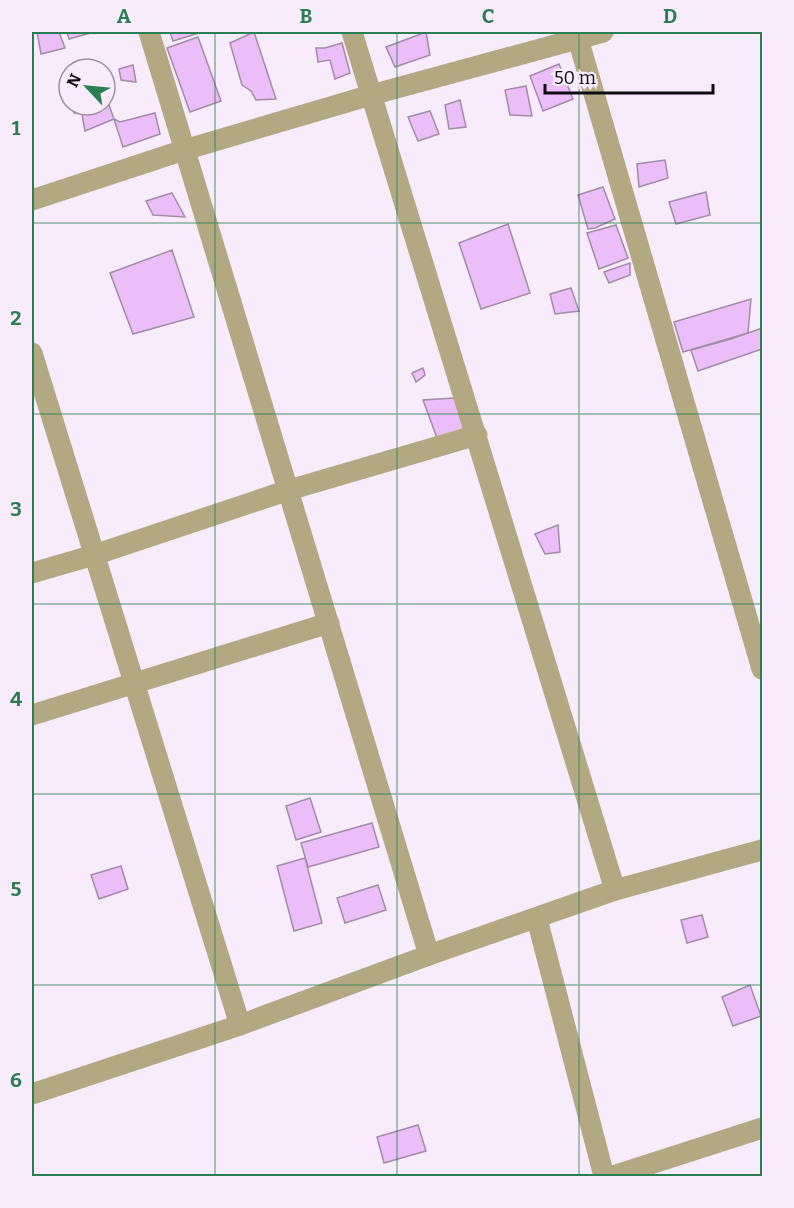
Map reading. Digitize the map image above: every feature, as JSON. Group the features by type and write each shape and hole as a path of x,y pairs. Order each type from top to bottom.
{"street":[{"path":"149,32 429,955"},
{"path":"352,32 615,890"},
{"path":"32,200 184,150 577,34 603,32"},
{"path":"577,34 762,669"},
{"path":"32,353 240,1025"},
{"path":"32,573 94,555 289,490 477,435"},
{"path":"32,715 329,623"},
{"path":"32,1094 240,1025 429,955 615,890 762,850"},
{"path":"537,919 604,1176"},
{"path":"613,1176 762,1128"}],"building":[{"path":"37,32 59,32 65,48 41,54"},
{"path":"67,32 94,32 69,39"},
{"path":"170,32 202,32 173,41"},
{"path":"254,32 276,99 256,100 251,91 242,85 230,43"},
{"path":"426,32 430,55 395,67 386,47"},
{"path":"198,37 221,101 190,112 167,48"},
{"path":"342,43 350,73 335,79 330,60 318,62 316,48"},
{"path":"559,64 573,99 543,111 530,76"},
{"path":"133,65 136,82 121,80 119,69"},
{"path":"526,86 532,116 510,115 505,90"},
{"path":"460,100 466,127 449,129 445,105"},
{"path":"430,111 439,134 418,141 408,117"},
{"path":"155,113 160,134 123,147 114,119 120,122"},
{"path":"83,117 113,117 114,119 85,131"},
{"path":"665,160 668,178 639,187 637,164"},
{"path":"603,187 615,219 588,229 578,195"},
{"path":"706,192 710,215 676,224 669,202"},
{"path":"172,193 185,217 153,215 146,201"},
{"path":"508,224 530,293 481,309 459,243"},
{"path":"616,225 628,258 599,269 587,233"},
{"path":"172,250 194,317 133,334 110,273"},
{"path":"630,263 630,275 609,283 604,272"},
{"path":"571,288 579,311 555,314 550,294"},
{"path":"751,299 748,333 683,352 674,322"},
{"path":"762,328 762,349 698,371 691,350"},
{"path":"423,368 425,375 416,382 412,373"},
{"path":"454,398 474,426 437,438 423,400"},
{"path":"558,525 560,552 545,554 535,534"},
{"path":"310,798 321,832 296,840 286,806"},
{"path":"372,823 379,847 308,867 301,843"},
{"path":"305,858 322,923 294,931 277,866"},
{"path":"121,866 128,889 99,899 91,875"},
{"path":"378,885 386,910 345,923 337,898"},
{"path":"702,915 708,937 687,943 681,920"},
{"path":"750,985 761,1016 733,1026 722,997"},
{"path":"418,1125 426,1151 384,1163 377,1137"}]}
